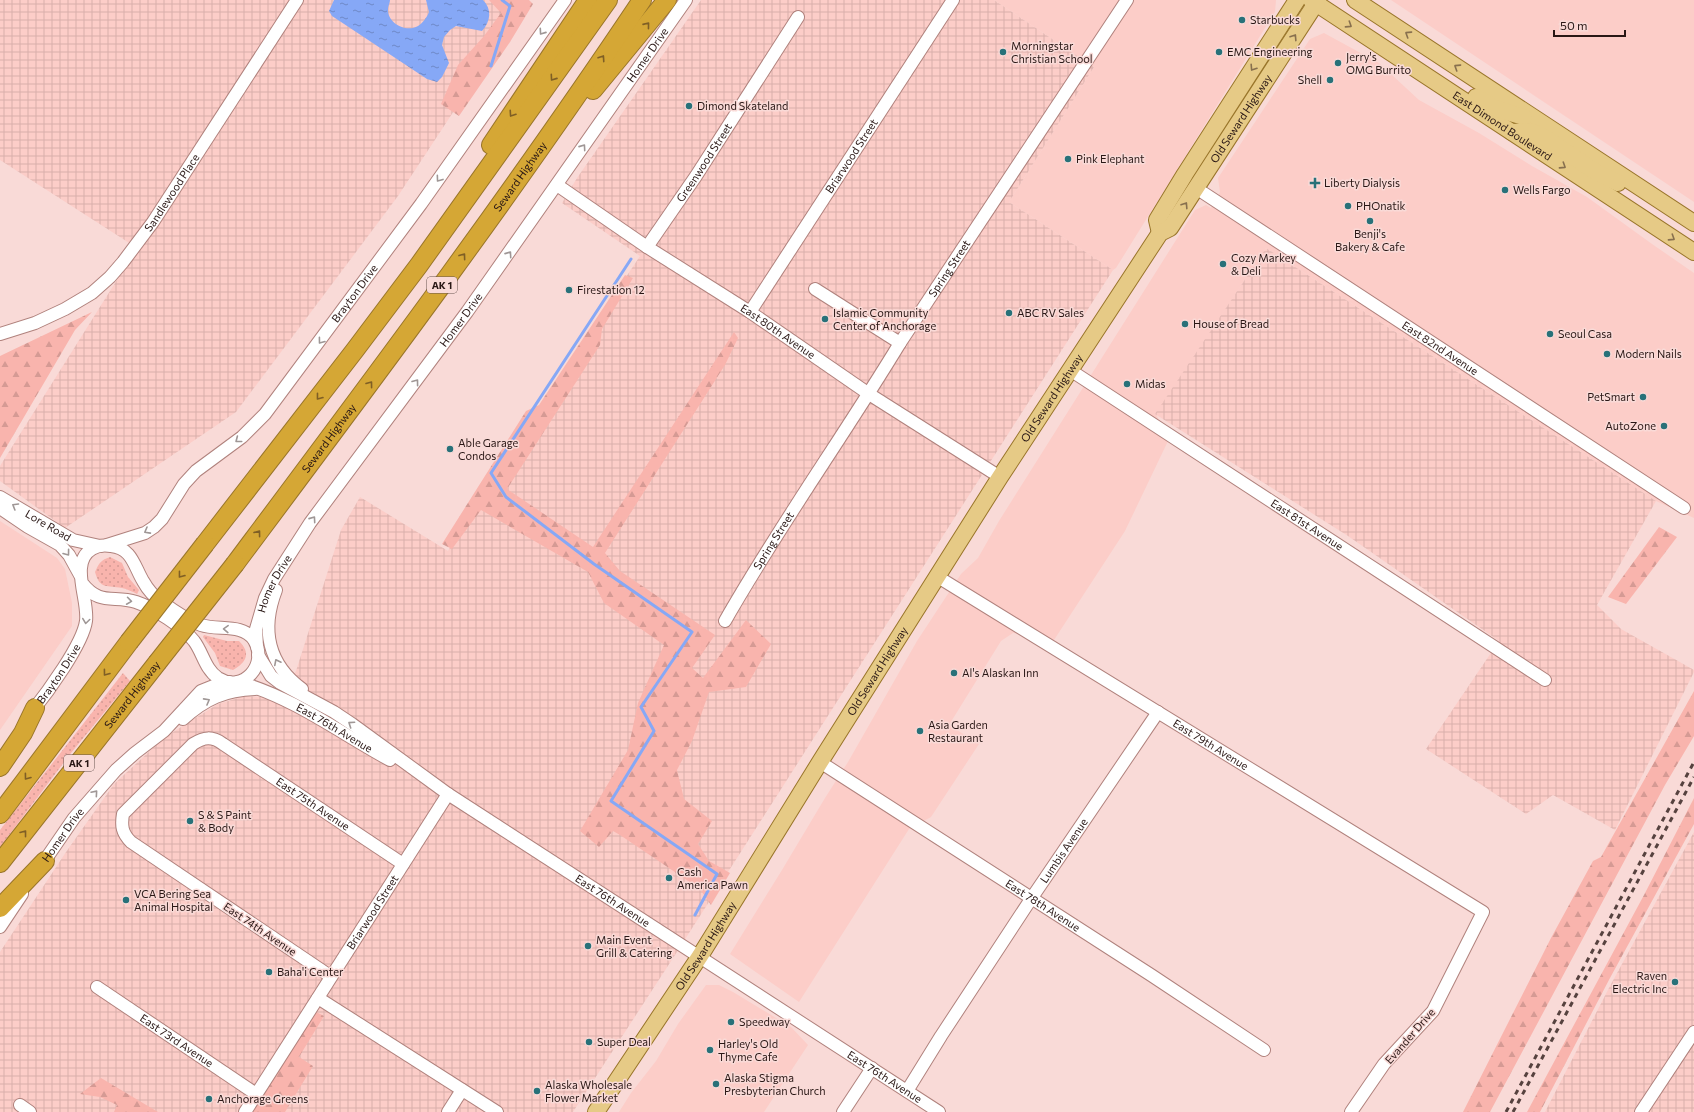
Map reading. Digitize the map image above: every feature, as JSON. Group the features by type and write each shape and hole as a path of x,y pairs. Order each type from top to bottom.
{"highway":[{"path":"355,350 588,0"},
{"name":"AK 1","path":"0,814 129,642 419,265 608,0"},
{"name":"Seward Highway","path":"0,863 235,564 412,327 506,196 642,0"},
{"path":"506,196 667,0"},
{"path":"0,767 23,733 35,708"},
{"path":"0,908 45,861"}],"main road":[{"name":"Old Seward Highway","path":"1160,233 1158,220 1297,0"},
{"path":"1355,0 1694,223"},
{"name":"Old Seward Highway","path":"596,1112 700,956 820,762 1000,477 1160,233 1170,228 1315,1"},
{"name":"East Dimond Boulevard","path":"1315,1 1694,252"},
{"path":"1408,64 1443,80 1497,109 1517,116 1537,120"},
{"path":"1196,188 1198,172 1226,124 1240,89"},
{"path":"1512,132 1531,131 1544,137 1596,172 1622,184 1650,194"}],"street":[{"name":"Sandlewood Place","path":"0,334 35,323 65,309 92,293 110,277 153,222 296,0"},
{"name":"Brayton Drive","path":"103,546 144,533 154,527 162,519 184,484 196,471 242,437 265,414 421,204 565,0"},
{"name":"Homer Drive","path":"258,651 256,629 260,610 274,579 320,509 440,350 686,0"},
{"name":"Briarwood Street","path":"750,312 953,0"},
{"name":"Spring Street","path":"725,621 751,575 900,343 1127,0"},
{"name":"Greenwood Street","path":"647,247 696,176 798,17"},
{"name":"East 80th Avenue","path":"557,185 647,247 750,312 868,394 1000,477"},
{"name":"East 82nd Avenue","path":"1196,188 1684,508"},
{"path":"815,289 900,343"},
{"name":"East 81st Avenue","path":"1070,370 1545,680"},
{"name":"Lore Road","path":"0,497 73,540 122,549 130,555 146,586 152,594 162,602 202,625 217,628 236,629 245,632 251,637 258,651"},
{"name":"Lore Road","path":"0,508 24,525 60,544 69,555 81,579"},
{"path":"81,579 81,566 86,555 92,549 103,546"},
{"path":"292,552 270,608 268,624 271,645 276,661 285,675 334,712"},
{"name":"East 79th Avenue","path":"938,577 1483,912"},
{"name":"Brayton Drive","path":"0,753 35,708 75,649 82,636 86,621 87,608 81,579"},
{"name":"East 76th Avenue","path":"81,579 88,590 101,598 136,602 173,623 193,640 212,673 220,679 265,690 428,780"},
{"path":"234,682 247,678 254,672 258,651"},
{"name":"East 76th Avenue","path":"258,651 271,676 275,680 334,712 448,794 939,1112"},
{"name":"Homer Drive","path":"0,927 74,818 116,770 135,753 164,731 201,691 216,685 234,682"},
{"path":"164,731 177,724 211,698 249,690 265,690"},
{"name":"Lumbis Avenue","path":"907,1091 941,1036 1158,712"},
{"name":"East 75th Avenue","path":"131,842 124,836 121,826 123,814 133,802 194,744 202,738 211,738 223,744 403,864"},
{"name":"East 78th Avenue","path":"820,762 1151,975 1264,1050"},
{"name":"Briarwood Street","path":"245,1112 318,998 330,976 448,794"},
{"name":"East 74th Avenue","path":"131,842 330,976"},
{"name":"Evander Drive","path":"1351,1112 1384,1064 1433,1011 1483,912"},
{"name":"East 73rd Avenue","path":"97,987 256,1094"},
{"path":"318,998 497,1112"},
{"path":"1642,1112 1694,1032"},
{"path":"843,1112 872,1068"},
{"path":"448,1112 462,1090"},
{"path":"20,1105 30,1112"}],"shaded area":[{"path":"0,0 527,0 398,196 236,412 65,528 0,481 0,466 137,248 0,160"},
{"path":"701,0 994,0 1094,67 1009,202 1113,270 573,1112 0,1112 0,952 66,852 114,784 165,737 218,704 245,696 280,698 296,671 341,530 360,497 448,551 476,502 640,256 562,203 577,178"},
{"path":"994,0 1276,0 1275,12 1116,268 1113,270 1009,202 1094,67"},
{"path":"1391,0 1694,0 1694,202"},
{"path":"1324,33 1379,63 1419,100 1479,133 1532,166 1587,197 1694,273 1694,518 1656,501 1266,248 1156,414 1168,441 1125,531 1054,640 1013,633 1001,641 949,725 979,744 931,817 909,829 799,1002 730,954 848,762 917,641 961,574 978,558 999,521 1195,210 1206,205 1211,208 1220,192 1218,178 1310,39"},
{"path":"1266,248 1656,501 1597,605 1621,629 1694,670 1694,672 1615,830 1553,795 1526,814 1426,749 1499,641 1348,536 1155,414"},
{"path":"0,521 57,558 65,569 72,603 72,626 0,730"},
{"path":"1694,832 1694,1112 1545,1112 1610,986"},
{"path":"706,985 719,985 733,992 791,1027 808,1045 764,1112 619,1112 631,1093 656,1061 678,1024"}],"green space":[{"path":"489,0 529,0 533,4 510,42 459,116 441,104 458,65 484,36 501,13"},
{"path":"625,275 633,278 602,329 600,345 507,489 593,547 734,332 738,338 725,365 605,553 620,571 715,635 692,668 703,678 746,620 771,644 746,687 709,692 692,741 677,770 684,799 712,821 698,844 709,861 730,873 711,905 700,889 613,831 599,847 580,831 628,750 638,703 664,645 604,603 588,572 481,510 452,549 442,544 526,411 539,405"},
{"path":"92,312 75,330 0,458 0,356"},
{"path":"1659,527 1677,537 1626,604 1608,597"},
{"path":"110,557 122,563 128,577 139,590 137,594 124,588 105,586 99,582 95,572 104,559"},
{"path":"204,635 227,641 239,641 243,645 246,653 246,657 242,664 233,670 220,666 215,653 203,637"},
{"path":"123,673 130,681 71,753 0,847 0,830"},
{"path":"1694,691 1694,736 1665,785 1490,1112 1463,1112 1551,938 1593,861 1601,857"},
{"path":"1694,798 1694,824 1610,978 1540,1112 1527,1112 1644,895"},
{"path":"316,1012 324,1016 299,1057 313,1066 285,1112 252,1112"},
{"path":"101,1078 158,1112 114,1112 117,1105 100,1097 80,1094"}],"water":[{"path":"334,0 390,0 388,9 391,19 398,25 408,28 418,26 426,18 429,12 426,0 483,0 488,7 489,19 482,31 456,26 444,37 442,45 449,63 442,77 437,82 427,79 332,16 329,11"}],"waterway":[{"path":"491,66 510,6 502,0"},
{"path":"631,259 491,473 506,497 594,564 692,632 641,707 654,731 611,801 717,874 695,915"}],"railway":[{"path":"1506,1112 1694,762"},
{"path":"1513,1112 1694,777"}],"place":[{"name":"Starbucks","path":"1242,20"},
{"name":"Morningstar Christian School","path":"1003,52"},
{"name":"EMC Engineering","path":"1219,52"},
{"name":"Jerry's OMG Burrito","path":"1338,63"},
{"name":"Shell","path":"1330,80"},
{"name":"Dimond Skateland","path":"689,106"},
{"name":"Pink Elephant","path":"1068,159"},
{"name":"Liberty Dialysis","path":"1315,183"},
{"name":"Wells Fargo","path":"1505,190"},
{"name":"PHOnatik","path":"1348,206"},
{"name":"Benji's Bakery & Cafe","path":"1370,221"},
{"name":"Cozy Markey & Deli","path":"1223,264"},
{"name":"Firestation 12","path":"569,290"},
{"name":"ABC RV Sales","path":"1009,313"},
{"name":"Islamic Community Center of Anchorage","path":"825,319"},
{"name":"House of Bread","path":"1185,324"},
{"name":"Seoul Casa","path":"1550,334"},
{"name":"Modern Nails","path":"1607,354"},
{"name":"Midas","path":"1127,384"},
{"name":"PetSmart","path":"1643,397"},
{"name":"AutoZone","path":"1664,426"},
{"name":"Able Garage Condos","path":"450,449"},
{"name":"Al's Alaskan Inn","path":"954,673"},
{"name":"Asia Garden Restaurant","path":"920,731"},
{"name":"S & S Paint & Body","path":"190,821"},
{"name":"Cash America Pawn","path":"669,878"},
{"name":"VCA Bering Sea Animal Hospital","path":"126,900"},
{"name":"Main Event Grill & Catering","path":"588,946"},
{"name":"Baha'i Center","path":"269,972"},
{"name":"Raven Electric Inc","path":"1675,982"},
{"name":"Speedway","path":"731,1022"},
{"name":"Super Deal","path":"589,1042"},
{"name":"Harley's Old Thyme Cafe","path":"710,1050"},
{"name":"Alaska Stigma Presbyterian Church","path":"716,1084"},
{"name":"Alaska Wholesale Flower Market","path":"537,1091"},
{"name":"Anchorage Greens","path":"209,1099"}]}
